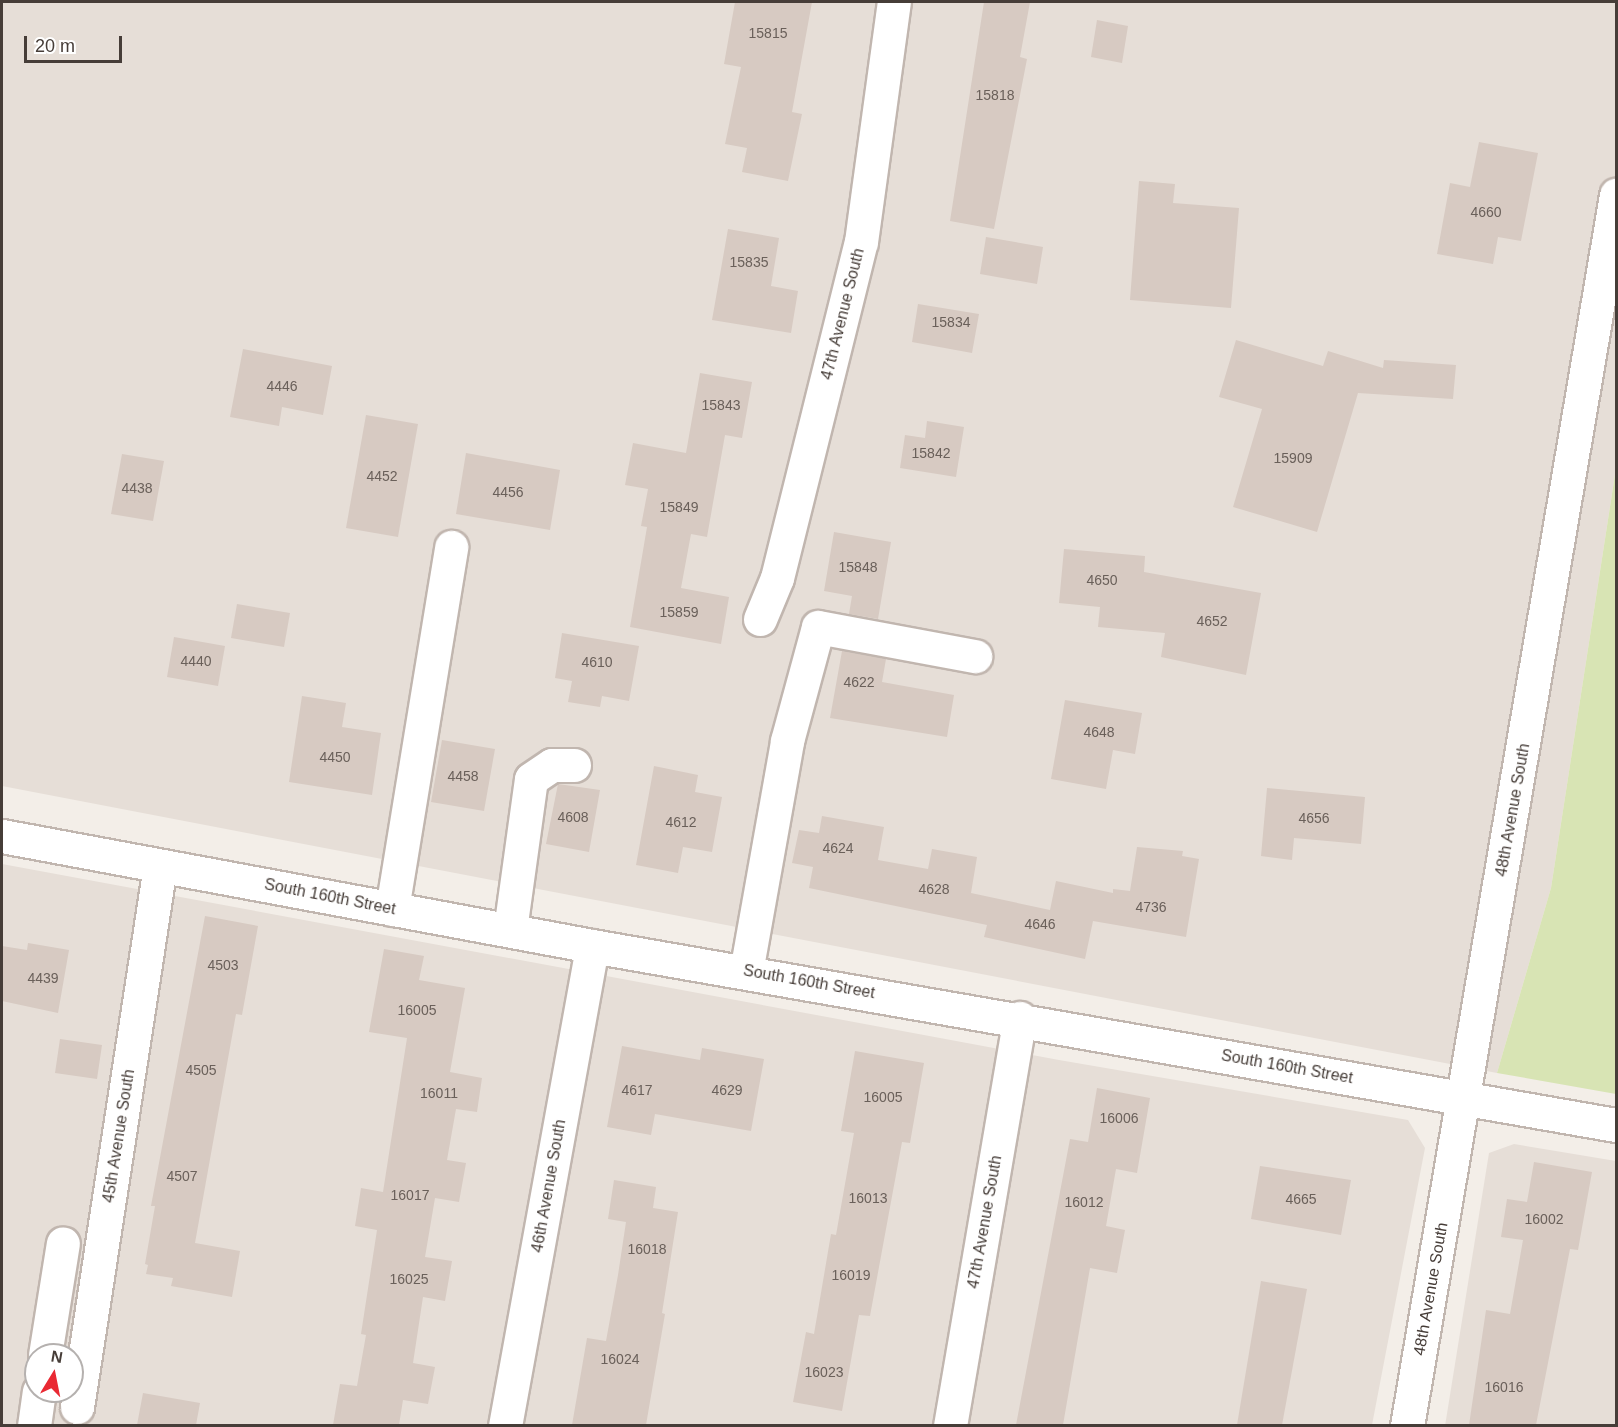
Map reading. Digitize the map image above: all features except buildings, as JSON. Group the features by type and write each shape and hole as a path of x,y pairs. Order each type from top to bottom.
{"street":[{"name":"47th Avenue South","path":"760,619 777,578 861,242 894,2"},
{"name":"48th Avenue South","path":"1407,1425 1617,195"},
{"path":"392,909 451,547"},
{"path":"746,972 787,741 819,627 975,657"},
{"path":"510,930 531,779 552,765 574,765"},
{"name":"South 160th Street","path":"2,836 592,946 1020,1018 1617,1125"},
{"name":"45th Avenue South","path":"77,1407 160,866"},
{"name":"46th Avenue South","path":"506,1425 592,946"},
{"name":"47th Avenue South","path":"950,1425 1020,1018"},
{"path":"47,1343 63,1244"},
{"path":"34,1425 37,1403"}],"shaded area":[{"path":"2,2 1616,2 1616,468 1551,888 1497,1073 2,786"},
{"path":"2,864 1059,1060 1408,1120 1425,1148 1372,1425 2,1425"},
{"path":"1514,1144 1616,1161 1616,1425 1445,1426 1489,1153"}],"green space":[{"path":"1616,468 1616,1094 1497,1073 1551,888"}]}
